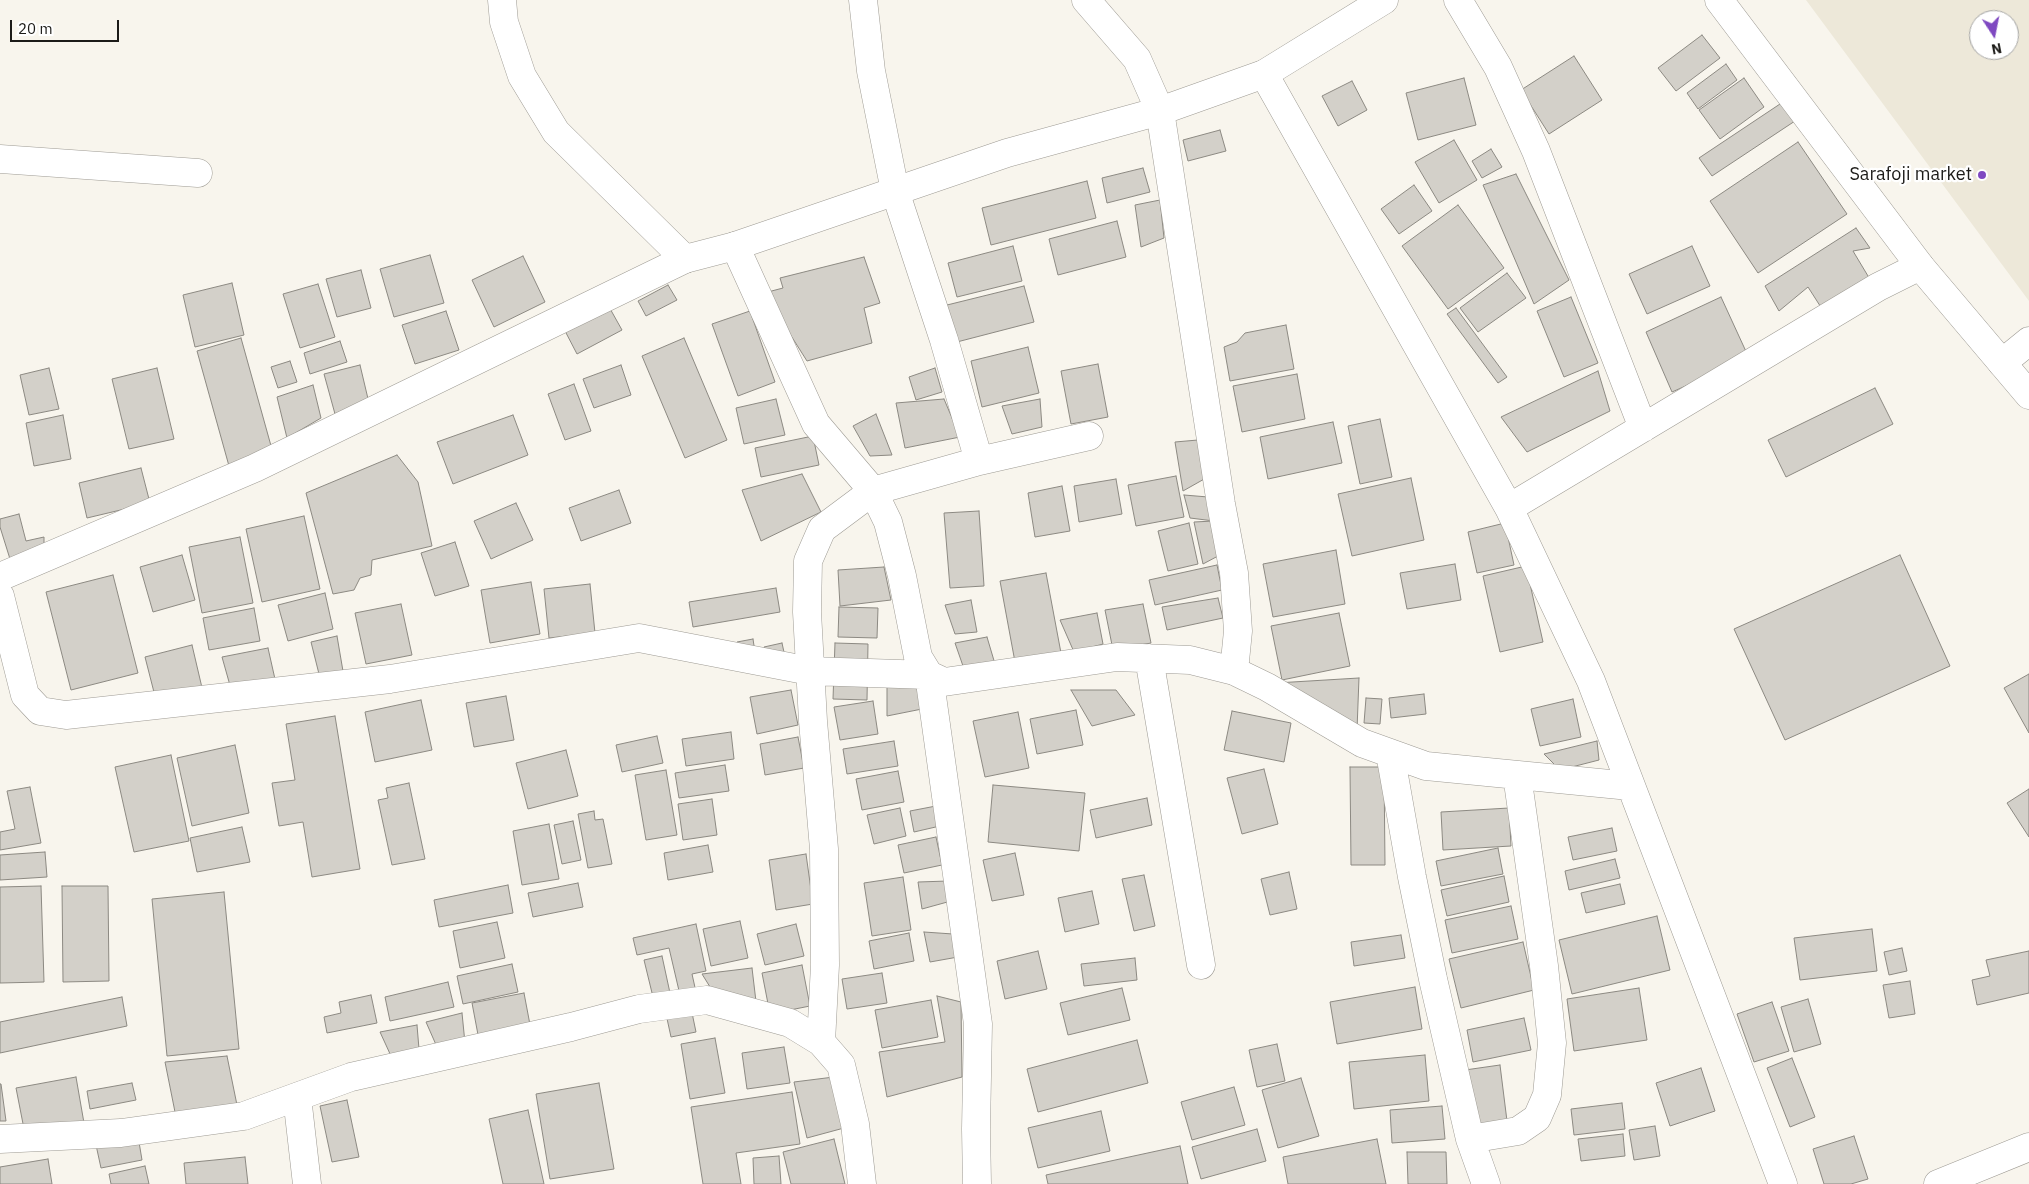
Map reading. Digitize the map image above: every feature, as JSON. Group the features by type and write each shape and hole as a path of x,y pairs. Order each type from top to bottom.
{"street":[{"path":"502,0 504,22 522,76 556,132 684,259"},
{"path":"863,0 871,70 895,191 944,340 979,461"},
{"path":"1086,0 1137,59 1160,111 1221,504 1234,573 1238,631 1234,672"},
{"path":"0,577 255,468 684,259 735,246 1007,153 1160,111 1264,74 1384,0"},
{"path":"1458,0 1498,67 1536,151 1644,428"},
{"path":"1719,0 1920,266 2029,395"},
{"path":"1264,74 1509,508 1590,681 1783,1184"},
{"path":"0,158 198,173"},
{"path":"735,246 816,424 873,491 888,522 902,576 918,657 929,675 978,1024 977,1184"},
{"path":"1509,508 1878,287 1920,266"},
{"path":"2002,363 2029,341"},
{"path":"821,1042 825,965 824,849 810,671 807,612 808,560 822,530 873,491 979,461 1089,436"},
{"path":"0,596 25,695 40,711 66,714 390,679 639,638 810,671 929,675 944,682 1117,657 1149,658 1190,660 1234,672 1267,687 1362,743 1426,766 1630,786"},
{"path":"1149,658 1201,965"},
{"path":"1390,753 1423,932 1470,1139 1486,1184"},
{"path":"1470,1139 1518,1131 1537,1118 1547,1094 1552,1043 1544,966 1518,775"},
{"path":"0,1139 121,1133 244,1116 351,1077 561,1029 639,1009 707,1000 790,1023 821,1042 841,1066 855,1124 862,1184"},
{"path":"297,1097 307,1184"},
{"path":"1938,1184 2029,1147"}],"shaded area":[{"name":"Sarafoji market","path":"1806,0 2029,0 2029,301"}],"building":[{"path":"1702,35 1720,58 1676,91 1658,68"},
{"path":"1574,56 1602,100 1549,134 1521,90"},
{"path":"1726,64 1737,80 1698,109 1687,93"},
{"path":"1464,78 1476,125 1418,140 1406,93"},
{"path":"1744,78 1764,107 1720,139 1699,110"},
{"path":"1352,81 1367,110 1338,126 1322,96"},
{"path":"1783,102 1795,121 1712,176 1699,158"},
{"path":"1220,130 1226,151 1188,161 1183,140"},
{"path":"1454,140 1477,180 1439,203 1415,162"},
{"path":"1798,142 1847,214 1758,273 1710,201"},
{"path":"1491,149 1502,167 1482,178 1472,161"},
{"path":"1143,168 1150,192 1107,203 1102,178"},
{"path":"1516,174 1569,280 1534,304 1483,185"},
{"path":"1087,181 1096,218 991,245 982,208"},
{"path":"1414,185 1432,211 1399,234 1381,209"},
{"path":"1160,200 1164,238 1141,247 1135,205"},
{"path":"1458,205 1504,268 1448,309 1402,246"},
{"path":"1117,221 1126,257 1058,275 1049,239"},
{"path":"1856,228 1870,248 1853,251 1871,281 1824,312 1808,287 1779,311 1765,286"},
{"path":"1013,246 1022,281 957,297 948,263"},
{"path":"1692,246 1710,286 1647,314 1629,274"},
{"path":"430,255 444,303 394,317 380,269"},
{"path":"523,256 545,302 494,327 472,280"},
{"path":"864,257 880,303 864,308 872,343 807,361 764,293 783,288 780,278"},
{"path":"361,270 371,308 337,317 326,279"},
{"path":"1507,273 1526,298 1478,332 1460,308"},
{"path":"232,283 244,335 195,347 183,295"},
{"path":"318,284 335,337 300,348 283,294"},
{"path":"668,285 677,300 646,316 638,301"},
{"path":"1024,286 1034,322 953,343 943,306"},
{"path":"1571,297 1598,363 1564,377 1537,311"},
{"path":"1721,297 1749,358 1672,392 1646,332"},
{"path":"608,305 622,330 577,354 564,329"},
{"path":"1456,308 1507,377 1498,383 1447,314"},
{"path":"446,311 459,350 415,364 402,325"},
{"path":"750,311 775,382 738,396 712,324"},
{"path":"1286,325 1294,369 1230,381 1224,347 1237,342 1245,333"},
{"path":"241,338 273,453 229,466 197,351"},
{"path":"684,338 727,440 685,458 642,356"},
{"path":"340,341 347,362 310,374 304,353"},
{"path":"1028,347 1039,393 982,407 971,361"},
{"path":"290,361 297,382 278,388 271,367"},
{"path":"1098,364 1108,417 1071,424 1061,371"},
{"path":"360,365 369,403 335,414 324,374"},
{"path":"621,365 631,395 594,408 583,379"},
{"path":"49,368 59,409 29,415 20,375"},
{"path":"157,368 174,439 129,449 112,379"},
{"path":"935,368 942,392 916,400 909,377"},
{"path":"1598,371 1610,411 1527,452 1501,417"},
{"path":"1297,374 1305,419 1242,432 1233,386"},
{"path":"574,384 591,431 565,440 548,394"},
{"path":"313,385 321,418 287,438 277,397"},
{"path":"1875,388 1893,424 1786,477 1768,440"},
{"path":"776,399 785,435 744,444 736,408"},
{"path":"944,399 960,437 905,448 896,403"},
{"path":"1040,399 1042,427 1012,434 1002,406"},
{"path":"876,414 892,455 870,456 853,426"},
{"path":"63,415 71,459 34,466 26,423"},
{"path":"513,415 528,455 453,484 437,442"},
{"path":"1380,419 1392,477 1360,484 1348,426"},
{"path":"1333,422 1342,463 1268,479 1260,437"},
{"path":"813,436 819,465 761,477 755,448"},
{"path":"1198,440 1206,478 1183,491 1175,442"},
{"path":"397,455 418,482 432,546 372,560 371,575 360,578 354,590 333,594 306,493"},
{"path":"141,468 150,503 87,518 79,483"},
{"path":"802,474 821,512 761,541 742,490"},
{"path":"1176,476 1184,517 1136,526 1128,485"},
{"path":"1411,478 1424,540 1352,556 1338,494"},
{"path":"1116,479 1122,514 1079,522 1074,486"},
{"path":"1062,486 1070,531 1035,537 1028,493"},
{"path":"619,490 631,523 581,541 569,508"},
{"path":"1184,495 1208,497 1214,521 1190,518"},
{"path":"516,503 533,540 491,559 474,521"},
{"path":"979,511 984,586 950,588 944,513"},
{"path":"19,514 26,541 44,537 44,547 10,559 0,527 0,519"},
{"path":"304,516 320,589 262,602 246,529"},
{"path":"1214,521 1218,556 1203,564 1194,522"},
{"path":"1189,523 1198,564 1168,571 1158,531"},
{"path":"1505,523 1514,565 1477,573 1468,532"},
{"path":"240,537 253,603 202,613 189,547"},
{"path":"455,542 469,586 435,596 421,553"},
{"path":"1336,550 1345,604 1273,617 1263,564"},
{"path":"182,555 195,600 153,612 140,567"},
{"path":"1900,555 1950,666 1785,740 1734,629"},
{"path":"1455,564 1461,600 1407,609 1400,573"},
{"path":"1217,565 1222,590 1155,605 1149,580"},
{"path":"1526,566 1543,642 1500,652 1483,576"},
{"path":"884,567 891,600 840,606 838,570"},
{"path":"1046,573 1061,653 1015,662 1000,581"},
{"path":"113,575 138,673 71,690 46,592"},
{"path":"531,582 540,634 490,643 481,590"},
{"path":"590,584 595,633 549,638 544,589"},
{"path":"776,588 780,612 693,627 689,602"},
{"path":"325,593 333,629 288,641 278,605"},
{"path":"1218,598 1223,618 1167,630 1162,607"},
{"path":"971,600 977,632 955,634 945,605"},
{"path":"401,604 412,655 366,664 355,613"},
{"path":"1143,604 1151,643 1113,650 1105,610"},
{"path":"839,607 878,608 877,638 838,637"},
{"path":"254,608 260,641 209,650 203,618"},
{"path":"1097,613 1103,644 1074,652 1060,620"},
{"path":"1339,613 1350,666 1282,680 1271,626"},
{"path":"337,636 344,677 320,678 311,642"},
{"path":"987,637 995,664 963,666 955,643"},
{"path":"753,639 756,659 740,662 737,642"},
{"path":"782,643 787,666 768,669 764,647"},
{"path":"835,643 868,644 867,700 833,699"},
{"path":"192,645 203,692 157,704 145,657"},
{"path":"268,648 277,688 231,689 222,657"},
{"path":"2029,674 2029,733 2004,688"},
{"path":"1359,678 1357,730 1276,683"},
{"path":"913,682 927,708 887,716 887,685"},
{"path":"791,690 798,725 757,734 750,697"},
{"path":"1071,690 1116,690 1135,715 1092,726"},
{"path":"1424,694 1426,714 1391,718 1389,698"},
{"path":"506,696 514,740 474,747 466,703"},
{"path":"1366,698 1382,699 1380,724 1364,723"},
{"path":"1573,699 1581,737 1540,746 1531,709"},
{"path":"421,700 432,750 375,762 365,712"},
{"path":"873,701 878,734 840,740 834,707"},
{"path":"1076,710 1083,745 1037,754 1030,719"},
{"path":"1232,711 1291,723 1284,762 1224,750"},
{"path":"1018,712 1029,768 985,777 973,721"},
{"path":"335,716 360,869 312,877 303,822 279,826 272,783 295,780 286,724"},
{"path":"731,732 734,759 686,766 682,739"},
{"path":"657,736 663,763 622,772 616,745"},
{"path":"798,737 804,768 765,775 760,744"},
{"path":"894,741 898,766 847,774 843,749"},
{"path":"1597,741 1599,760 1560,770 1544,754"},
{"path":"235,745 249,813 192,826 177,758"},
{"path":"566,750 578,796 528,809 516,763"},
{"path":"171,755 189,841 134,852 115,767"},
{"path":"725,765 729,791 679,798 675,773"},
{"path":"1350,767 1384,767 1385,865 1351,865"},
{"path":"1264,769 1278,824 1242,834 1227,778"},
{"path":"666,770 677,835 646,840 635,775"},
{"path":"898,771 904,802 862,810 856,779"},
{"path":"409,783 425,859 392,865 378,800 388,798 386,788"},
{"path":"993,785 1085,793 1079,851 988,842"},
{"path":"30,787 41,843 0,850 0,832 15,829 7,791"},
{"path":"2029,789 2029,837 2007,803"},
{"path":"1147,798 1152,825 1096,838 1090,810"},
{"path":"712,799 717,835 683,840 678,804"},
{"path":"936,806 940,826 914,832 910,811"},
{"path":"900,808 906,836 874,844 867,815"},
{"path":"1509,808 1511,846 1443,850 1441,812"},
{"path":"594,811 595,820 603,819 612,864 588,868 578,814"},
{"path":"573,821 581,860 562,864 554,825"},
{"path":"549,824 559,879 522,885 513,831"},
{"path":"242,827 250,862 197,872 190,838"},
{"path":"1612,828 1617,851 1573,860 1568,837"},
{"path":"936,837 942,865 904,873 898,845"},
{"path":"708,845 713,872 668,880 664,853"},
{"path":"1498,848 1503,874 1441,886 1436,861"},
{"path":"45,852 47,877 0,880 0,855"},
{"path":"1015,853 1024,895 992,901 983,860"},
{"path":"806,854 813,904 776,910 769,860"},
{"path":"1615,859 1620,878 1569,890 1565,871"},
{"path":"1289,872 1297,909 1270,915 1261,879"},
{"path":"1144,875 1155,926 1134,931 1122,879"},
{"path":"1504,876 1509,902 1447,916 1441,890"},
{"path":"903,877 911,930 872,936 864,883"},
{"path":"948,881 951,901 922,909 918,882"},
{"path":"578,883 583,907 533,917 528,893"},
{"path":"1620,884 1625,904 1586,913 1581,893"},
{"path":"508,885 513,913 439,927 434,900"},
{"path":"41,886 44,982 0,983 0,887"},
{"path":"62,886 108,886 109,981 63,982"},
{"path":"1092,891 1099,924 1065,932 1058,898"},
{"path":"224,892 239,1049 167,1056 152,899"},
{"path":"1511,906 1518,939 1452,953 1445,920"},
{"path":"1657,916 1670,970 1572,994 1559,940"},
{"path":"740,921 748,958 711,966 703,929"},
{"path":"497,922 505,958 460,968 453,931"},
{"path":"696,924 706,971 692,974 696,992 680,995 669,948 637,955 633,938"},
{"path":"796,924 804,956 765,965 757,934"},
{"path":"1872,929 1877,971 1800,980 1794,938"},
{"path":"924,932 953,934 958,957 930,962"},
{"path":"909,933 914,961 874,969 869,941"},
{"path":"1401,935 1405,958 1354,966 1351,942"},
{"path":"1523,942 1534,990 1461,1008 1449,959"},
{"path":"1902,948 1907,971 1889,975 1884,952"},
{"path":"1038,951 1047,989 1005,999 997,961"},
{"path":"2029,951 2029,993 1977,1005 1972,980 1990,976 1986,960"},
{"path":"662,956 670,993 653,997 644,960"},
{"path":"1135,958 1137,980 1084,986 1081,964"},
{"path":"512,964 518,992 463,1004 457,976"},
{"path":"802,965 810,1006 770,1014 762,973"},
{"path":"752,968 757,1010 715,995 702,974"},
{"path":"882,973 887,1003 847,1009 842,979"},
{"path":"1910,981 1915,1014 1889,1018 1883,985"},
{"path":"448,982 454,1007 390,1021 385,997"},
{"path":"1415,987 1422,1029 1337,1044 1330,1002"},
{"path":"1122,988 1130,1020 1068,1035 1060,1003"},
{"path":"1639,988 1647,1040 1574,1051 1567,999"},
{"path":"524,993 531,1030 479,1040 472,1003"},
{"path":"371,995 377,1023 327,1033 324,1017 341,1013 339,1002"},
{"path":"937,996 961,1002 962,1077 887,1097 879,1052 945,1042"},
{"path":"122,997 127,1026 0,1053 0,1022"},
{"path":"1808,999 1821,1044 1794,1052 1781,1007"},
{"path":"931,1000 938,1037 882,1048 875,1010"},
{"path":"1772,1002 1789,1051 1754,1062 1737,1014"},
{"path":"691,1008 696,1032 671,1037 666,1014"},
{"path":"462,1013 465,1043 437,1047 426,1022"},
{"path":"1524,1018 1531,1050 1473,1062 1467,1030"},
{"path":"417,1025 419,1049 391,1056 380,1032"},
{"path":"715,1038 725,1093 690,1099 681,1044"},
{"path":"1137,1040 1148,1083 1038,1112 1027,1069"},
{"path":"1277,1044 1285,1081 1257,1087 1249,1050"},
{"path":"784,1047 790,1083 747,1089 742,1053"},
{"path":"1425,1055 1429,1101 1354,1109 1349,1062"},
{"path":"227,1056 237,1105 176,1117 165,1062"},
{"path":"1792,1058 1815,1117 1790,1127 1767,1068"},
{"path":"1500,1065 1507,1121 1471,1125 1465,1070"},
{"path":"1701,1068 1715,1111 1670,1126 1656,1083"},
{"path":"76,1077 84,1123 25,1134 16,1088"},
{"path":"834,1077 844,1128 807,1138 794,1082"},
{"path":"1301,1078 1319,1136 1278,1148 1262,1090"},
{"path":"132,1083 136,1100 90,1109 87,1091"},
{"path":"599,1083 614,1169 550,1179 536,1094"},
{"path":"1,1084 6,1121 0,1121"},
{"path":"1234,1087 1245,1125 1192,1140 1181,1102"},
{"path":"792,1092 800,1144 736,1153 741,1184 703,1184 691,1107"},
{"path":"347,1100 359,1157 332,1162 320,1106"},
{"path":"1622,1103 1625,1129 1574,1135 1571,1109"},
{"path":"1442,1106 1445,1139 1392,1143 1390,1110"},
{"path":"528,1110 544,1184 503,1184 489,1119"},
{"path":"1101,1111 1110,1151 1038,1168 1028,1128"},
{"path":"1655,1126 1660,1156 1634,1160 1629,1130"},
{"path":"1257,1129 1266,1161 1201,1179 1192,1147"},
{"path":"1623,1134 1625,1156 1581,1161 1578,1139"},
{"path":"138,1136 142,1160 101,1168 96,1145"},
{"path":"1854,1136 1868,1179 1851,1184 1824,1184 1813,1149"},
{"path":"834,1139 845,1184 791,1184 783,1152"},
{"path":"1377,1139 1386,1184 1288,1184 1283,1157"},
{"path":"1180,1146 1188,1184 1048,1184 1046,1175"},
{"path":"1407,1152 1446,1152 1447,1184 1408,1184"},
{"path":"779,1156 781,1184 754,1184 753,1158"},
{"path":"245,1157 248,1184 186,1184 184,1163"},
{"path":"48,1159 52,1184 0,1184 0,1167"},
{"path":"145,1166 149,1184 111,1184 109,1174"}],"place":[{"name":"Sarafoji market","path":"1982,175"}]}
